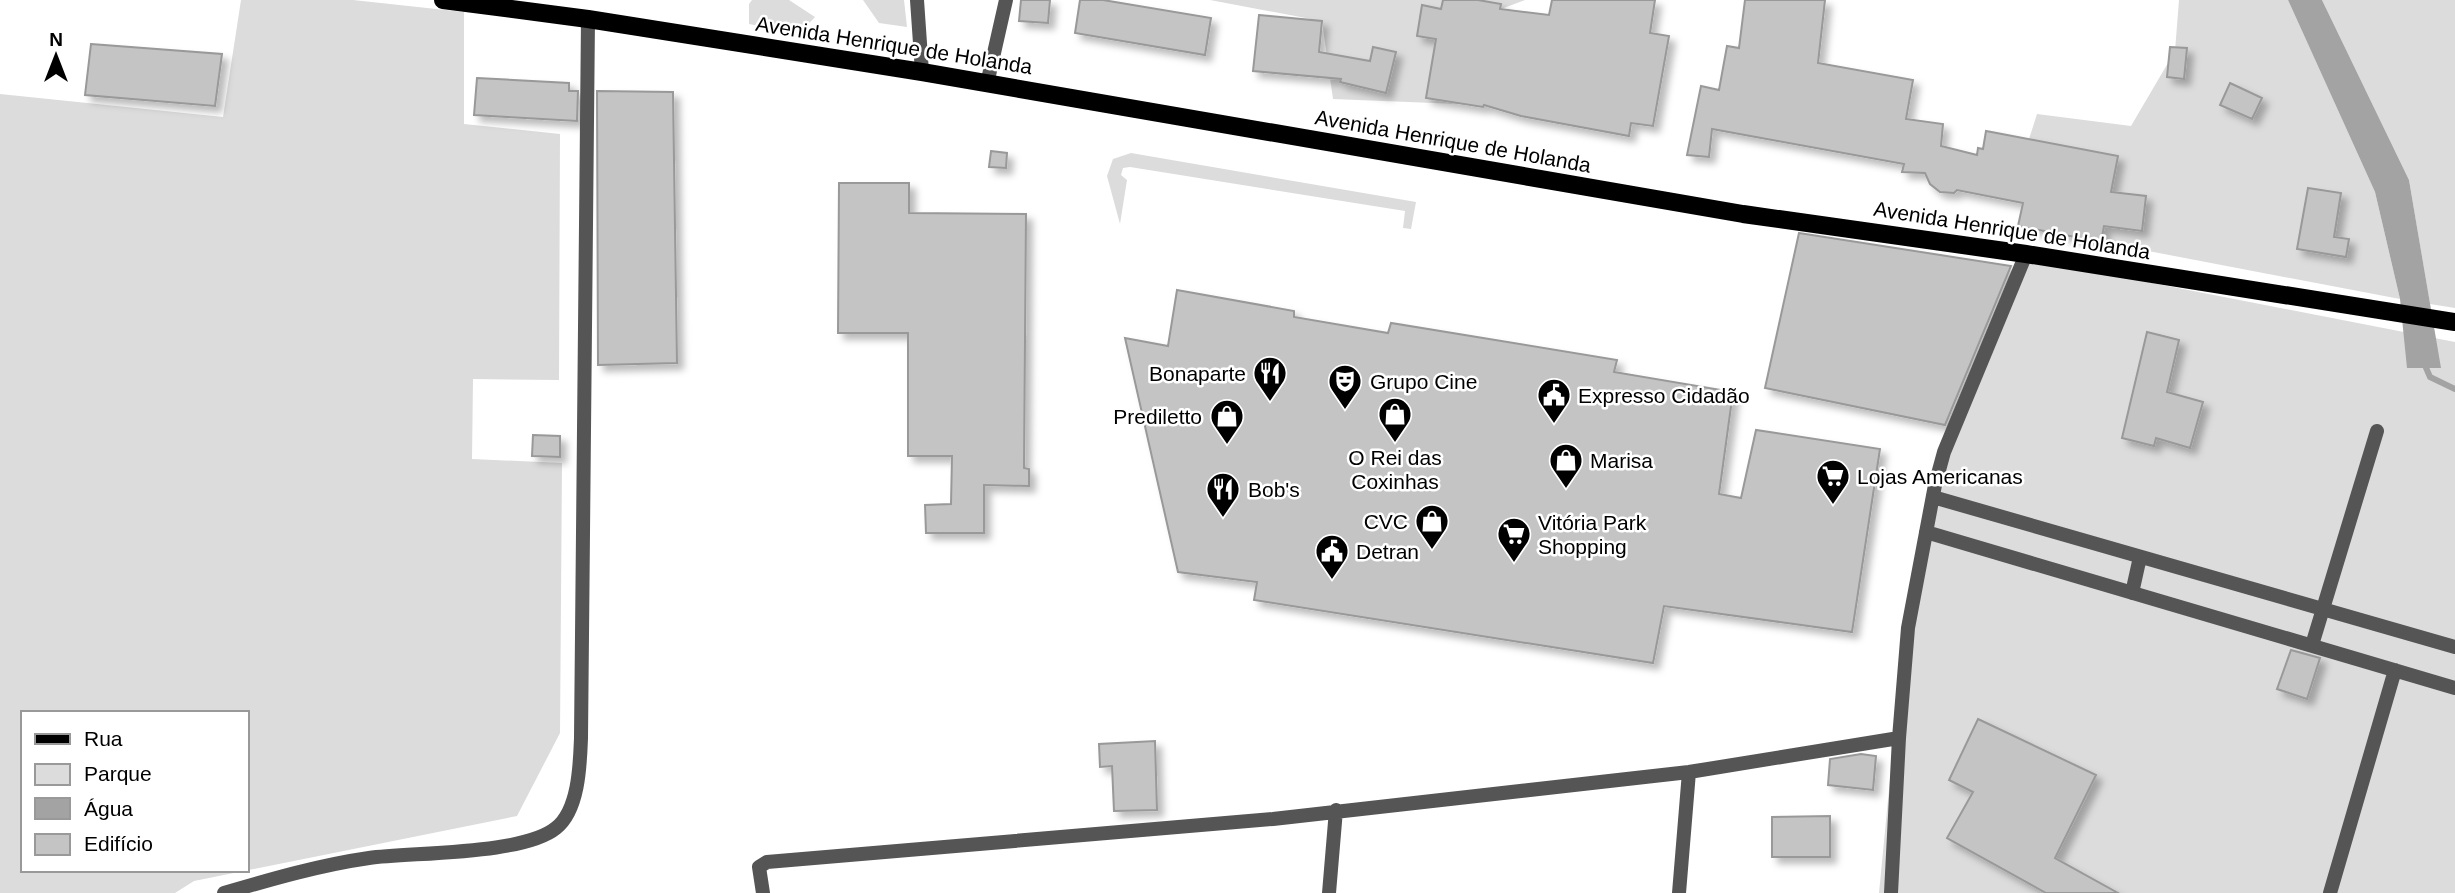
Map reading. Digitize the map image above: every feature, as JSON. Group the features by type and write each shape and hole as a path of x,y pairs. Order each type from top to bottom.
{"main road":[{"name":"Avenida Henrique de Holanda","path":"443,0 588,19 922,72 1743,214 2026,254 2455,323"}],"street":[{"path":"917,0 922,72"},
{"path":"987,83 1006,0"},
{"path":"224,893 291,873 369,858 480,849 532,839 557,828 569,811 577,786 581,738 588,19"},
{"path":"1891,893 1908,628 1933,497 1944,452 2026,254"},
{"path":"2312,645 2377,430"},
{"path":"1933,497 2455,648"},
{"path":"1926,532 2455,688"},
{"path":"2132,593 2140,557"},
{"path":"2330,893 2395,670"},
{"path":"763,893 759,867 767,862 1273,819 1689,772 1899,738"},
{"path":"1679,893 1689,772"},
{"path":"1329,893 1336,810"}],"green space":[{"path":"241,0 353,0 464,12 464,124 560,134 559,380 473,379 472,459 562,463 560,733 517,816 248,870 248,711 21,711 21,872 239,872 194,881 175,893 0,893 0,94 223,117"},
{"path":"752,0 789,0 815,17 799,34 749,24 749,4"},
{"path":"863,0 904,0 907,27 879,23"},
{"path":"1210,0 1525,0 1501,9 1483,105 1333,99 1322,21"},
{"path":"2179,0 2288,0 2375,192 2400,299 2101,242 2118,156 2029,139 2037,114 2131,126 2175,51"},
{"path":"2322,0 2455,0 2455,308 2430,304 2409,180"},
{"path":"1131,153 1416,202 1411,229 1403,228 1405,211 1130,167 1123,168 1121,175 1127,180 1120,224 1107,176 1113,159"},
{"path":"2030,259 2455,342 2455,893 1879,893 1905,624 1934,482"}],"water":[{"path":"2288,0 2322,0 2409,180 2441,368 2407,368 2400,299 2375,192"}],"building":[{"path":"1021,0 1050,0 1048,23 1019,21"},
{"path":"1080,0 1103,0 1211,18 1205,55 1075,33"},
{"path":"1443,0 1478,0 1501,4 1500,9 1549,15 1552,0 1655,0 1650,33 1669,36 1653,126 1631,123 1629,136 1521,116 1484,105 1483,107 1426,98 1436,39 1417,36 1422,5 1441,9"},
{"path":"1745,0 1825,0 1818,63 1913,80 1906,119 1943,124 1941,146 1977,155 1978,148 1983,149 1986,131 2118,156 2111,192 2146,196 2142,231 2104,226 2101,242 2018,226 2023,203 1957,190 1954,193 1940,192 1930,184 1925,173 1902,172 1904,164 1712,129 1709,157 1687,155 1701,86 1719,90 1727,46 1739,48"},
{"path":"1259,15 1322,21 1319,52 1370,61 1373,47 1396,52 1386,93 1340,82 1341,79 1253,71"},
{"path":"91,44 222,54 215,106 85,95"},
{"path":"2170,47 2187,48 2184,79 2167,77"},
{"path":"477,78 569,83 569,91 578,91 577,121 474,115"},
{"path":"2230,83 2262,98 2252,119 2220,105"},
{"path":"597,91 673,92 677,363 598,365"},
{"path":"991,151 1007,153 1006,168 989,167"},
{"path":"839,183 909,183 909,213 1026,214 1024,468 1029,469 1029,486 984,485 984,533 926,533 925,505 951,504 952,456 908,456 908,333 838,333"},
{"path":"2308,188 2341,193 2334,237 2349,239 2346,257 2297,249"},
{"path":"1799,233 2011,266 1945,425 1765,388"},
{"name":"Vitória Park Shopping","path":"1177,290 1294,311 1294,317 1388,333 1391,323 1617,360 1614,372 1733,392 1719,494 1741,498 1756,430 1880,449 1852,632 1664,606 1653,663 1254,600 1257,582 1178,572 1125,338 1168,346"},
{"path":"2147,332 2179,340 2167,392 2203,402 2190,448 2156,438 2154,446 2122,438"},
{"path":"533,435 560,436 560,457 532,456"},
{"path":"2291,650 2320,658 2307,699 2277,689"},
{"path":"1978,719 2096,775 2055,858 2118,893 2046,893 1947,838 1973,792 1949,780"},
{"path":"1155,741 1157,810 1114,811 1112,766 1100,767 1099,744"},
{"path":"1861,754 1876,756 1873,790 1828,785 1830,759"},
{"path":"1830,816 1830,857 1772,857 1772,817"}],"waterway":[{"path":"2424,363 2430,377 2455,389"}],"place":[{"name":"Bonaparte","path":"1270,403"},
{"name":"Grupo Cine","path":"1345,411"},
{"name":"Expresso Cidadão","path":"1554,425"},
{"name":"O Rei das Coxinhas","path":"1395,444"},
{"name":"Prediletto","path":"1227,446"},
{"name":"Marisa","path":"1566,490"},
{"name":"Lojas Americanas","path":"1833,506"},
{"name":"Bob's","path":"1223,519"},
{"name":"CVC","path":"1432,551"},
{"name":"Vitória Park Shopping","path":"1514,564"},
{"name":"Detran","path":"1332,581"}]}
